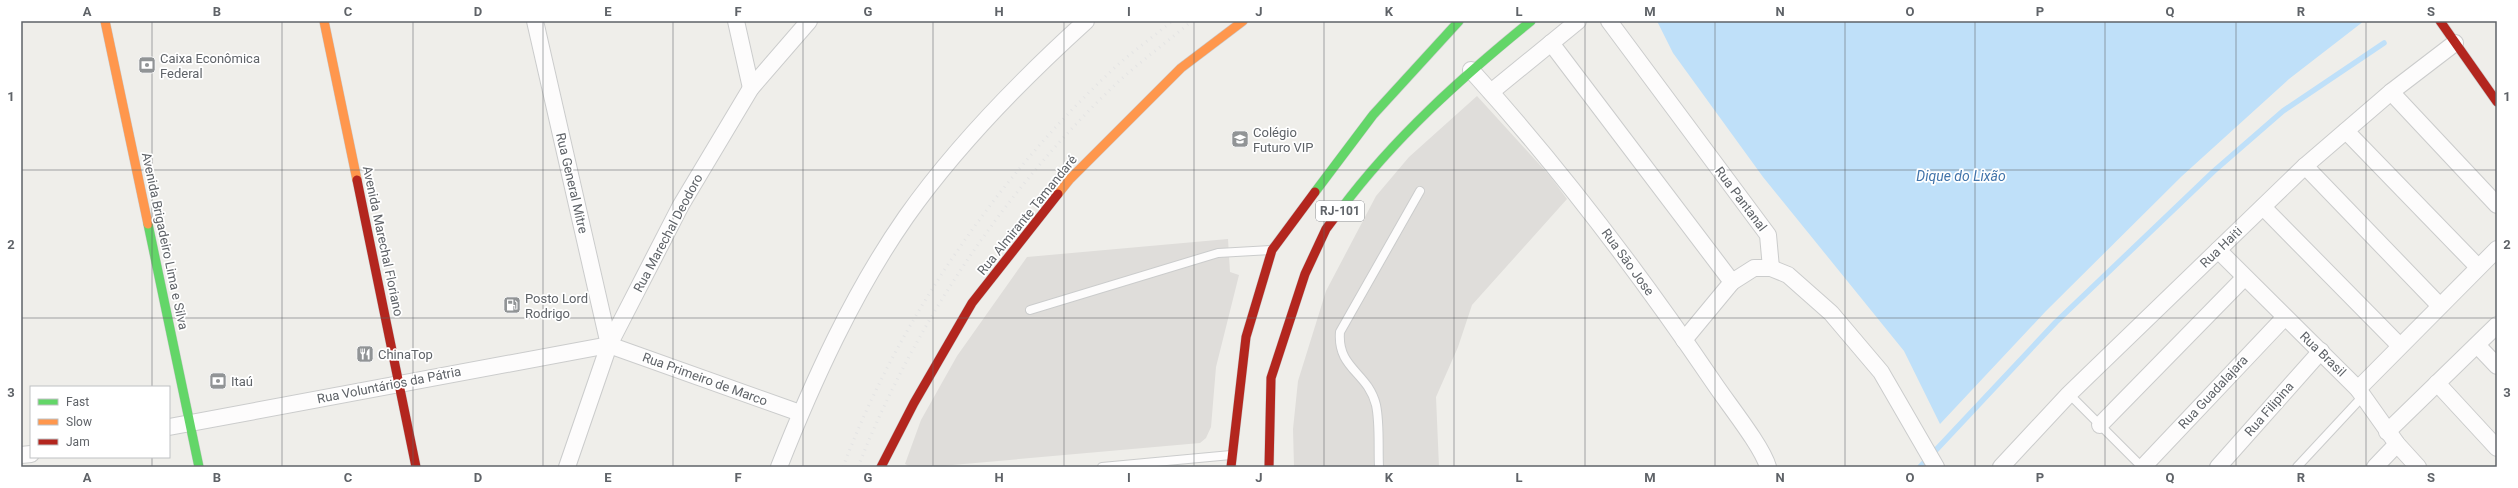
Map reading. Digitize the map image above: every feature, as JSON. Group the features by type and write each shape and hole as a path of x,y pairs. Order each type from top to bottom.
{"main road":[{"name":"Avenida Brigadeiro Lima e Silva","path":"105,21 199,467"},
{"name":"Avenida Marechal Floriano","path":"324,21 416,467"},
{"name":"Rua Almirante Tamandaré","path":"881,467 914,403 972,303 1070,178 1181,68 1243,21"},
{"name":"RJ-101","path":"1231,467 1231,455 1246,337 1272,250 1373,115 1459,21"},
{"name":"RJ-101","path":"1269,467 1271,378 1305,274 1326,229 1364,178 1389,151 1471,70 1531,21"},
{"path":"2441,23 2497,102"}],"street":[{"name":"Rua General Mitre","path":"535,21 609,345"},
{"path":"736,21 751,88"},
{"name":"Rua Marechal Deodoro","path":"567,467 609,345 681,205 751,88 809,21"},
{"path":"779,467 800,413 851,308 906,217 959,152 1039,64 1086,21"},
{"path":"1491,92 1578,21"},
{"name":"Rua Pantanal","path":"1609,21 1768,235 1771,268"},
{"path":"1551,43 1732,282"},
{"name":"Rua Haiti","path":"2001,467 2069,394 2305,166 2391,92 2455,43"},
{"name":"Rua Sāo Jose","path":"1471,70 1598,221 1684,340 1768,467"},
{"path":"2391,92 2497,205"},
{"path":"2346,131 2478,267"},
{"path":"2305,166 2440,306"},
{"path":"2263,207 2400,346"},
{"path":"2361,392 2400,346 2497,249"},
{"name":"Rua Brasil","path":"2218,250 2284,318 2321,351 2361,392 2392,438 2418,467"},
{"path":"1684,340 1732,282 1754,268 1771,268 1788,275 1831,313 1881,372 1936,467"},
{"path":"2100,425 2244,278"},
{"name":"Rua Guadalajara","path":"2143,467 2284,318"},
{"path":"2375,467 2392,438 2437,383 2497,325"},
{"name":"Rua Voluntários da Pátria","path":"170,427 399,382 609,345"},
{"name":"Rua Primeiro de Marco","path":"609,345 800,413"},
{"path":"2477,345 2497,366"},
{"name":"Rua Filipina","path":"2218,467 2321,351"},
{"path":"2437,383 2497,448"}],"lane":[{"path":"1379,467 1376,404 1365,382 1342,356 1339,343 1340,332 1420,191"},
{"path":"1030,310 1218,253 1272,250"},
{"path":"2297,467 2361,392"},
{"path":"2069,394 2143,467"},
{"path":"1102,467 1231,455"}],"shaded area":[{"path":"1477,96 1550,176 1567,199 1472,305 1458,347 1436,397 1439,467 1294,467 1293,429 1298,381 1326,291 1376,196 1409,157"},
{"path":"1228,239 1230,272 1239,275 1216,367 1211,427 1206,438 1200,443 930,467 911,467 905,464 921,420 957,356 1027,257"}],"water":[{"name":"Dique do Lixão","path":"1657,21 2364,21 2289,79 2182,176 2046,311 1940,424 1904,351 1763,177 1673,53"}],"waterway":[{"path":"1920,467 2056,322 2214,171 2283,111 2384,43"}],"railway":[{"path":"843,467 865,413 891,360 953,257 988,208 1026,161 1066,116 1115,68 1172,21"},
{"path":"858,467 906,361 935,310 1001,213 1038,167 1076,124 1126,75 1192,21"}],"traffic: fast":[{"path":"1315,192 1373,115 1459,21"},
{"path":"1341,209 1383,158 1430,109 1531,21"},
{"path":"148,224 199,467"}],"traffic: slow":[{"path":"105,21 148,224"},
{"path":"324,21 357,180"},
{"path":"1058,194 1070,179 1181,68 1243,21"}],"traffic: jam":[{"path":"2440,21 2497,102"},
{"path":"357,180 416,467"},
{"path":"1231,467 1246,337 1272,250 1315,192"},
{"path":"881,467 914,403 972,303 1058,194"},
{"path":"1269,467 1271,378 1305,274 1326,229 1341,209"}],"place":[{"name":"Caixa Econômica Federal","path":"147,65"},
{"name":"Colégio Futuro VIP","path":"1240,139"},
{"name":"Posto Lord Rodrigo","path":"512,305"},
{"name":"ChinaTop","path":"365,354"},
{"name":"Itaú","path":"218,381"}]}
